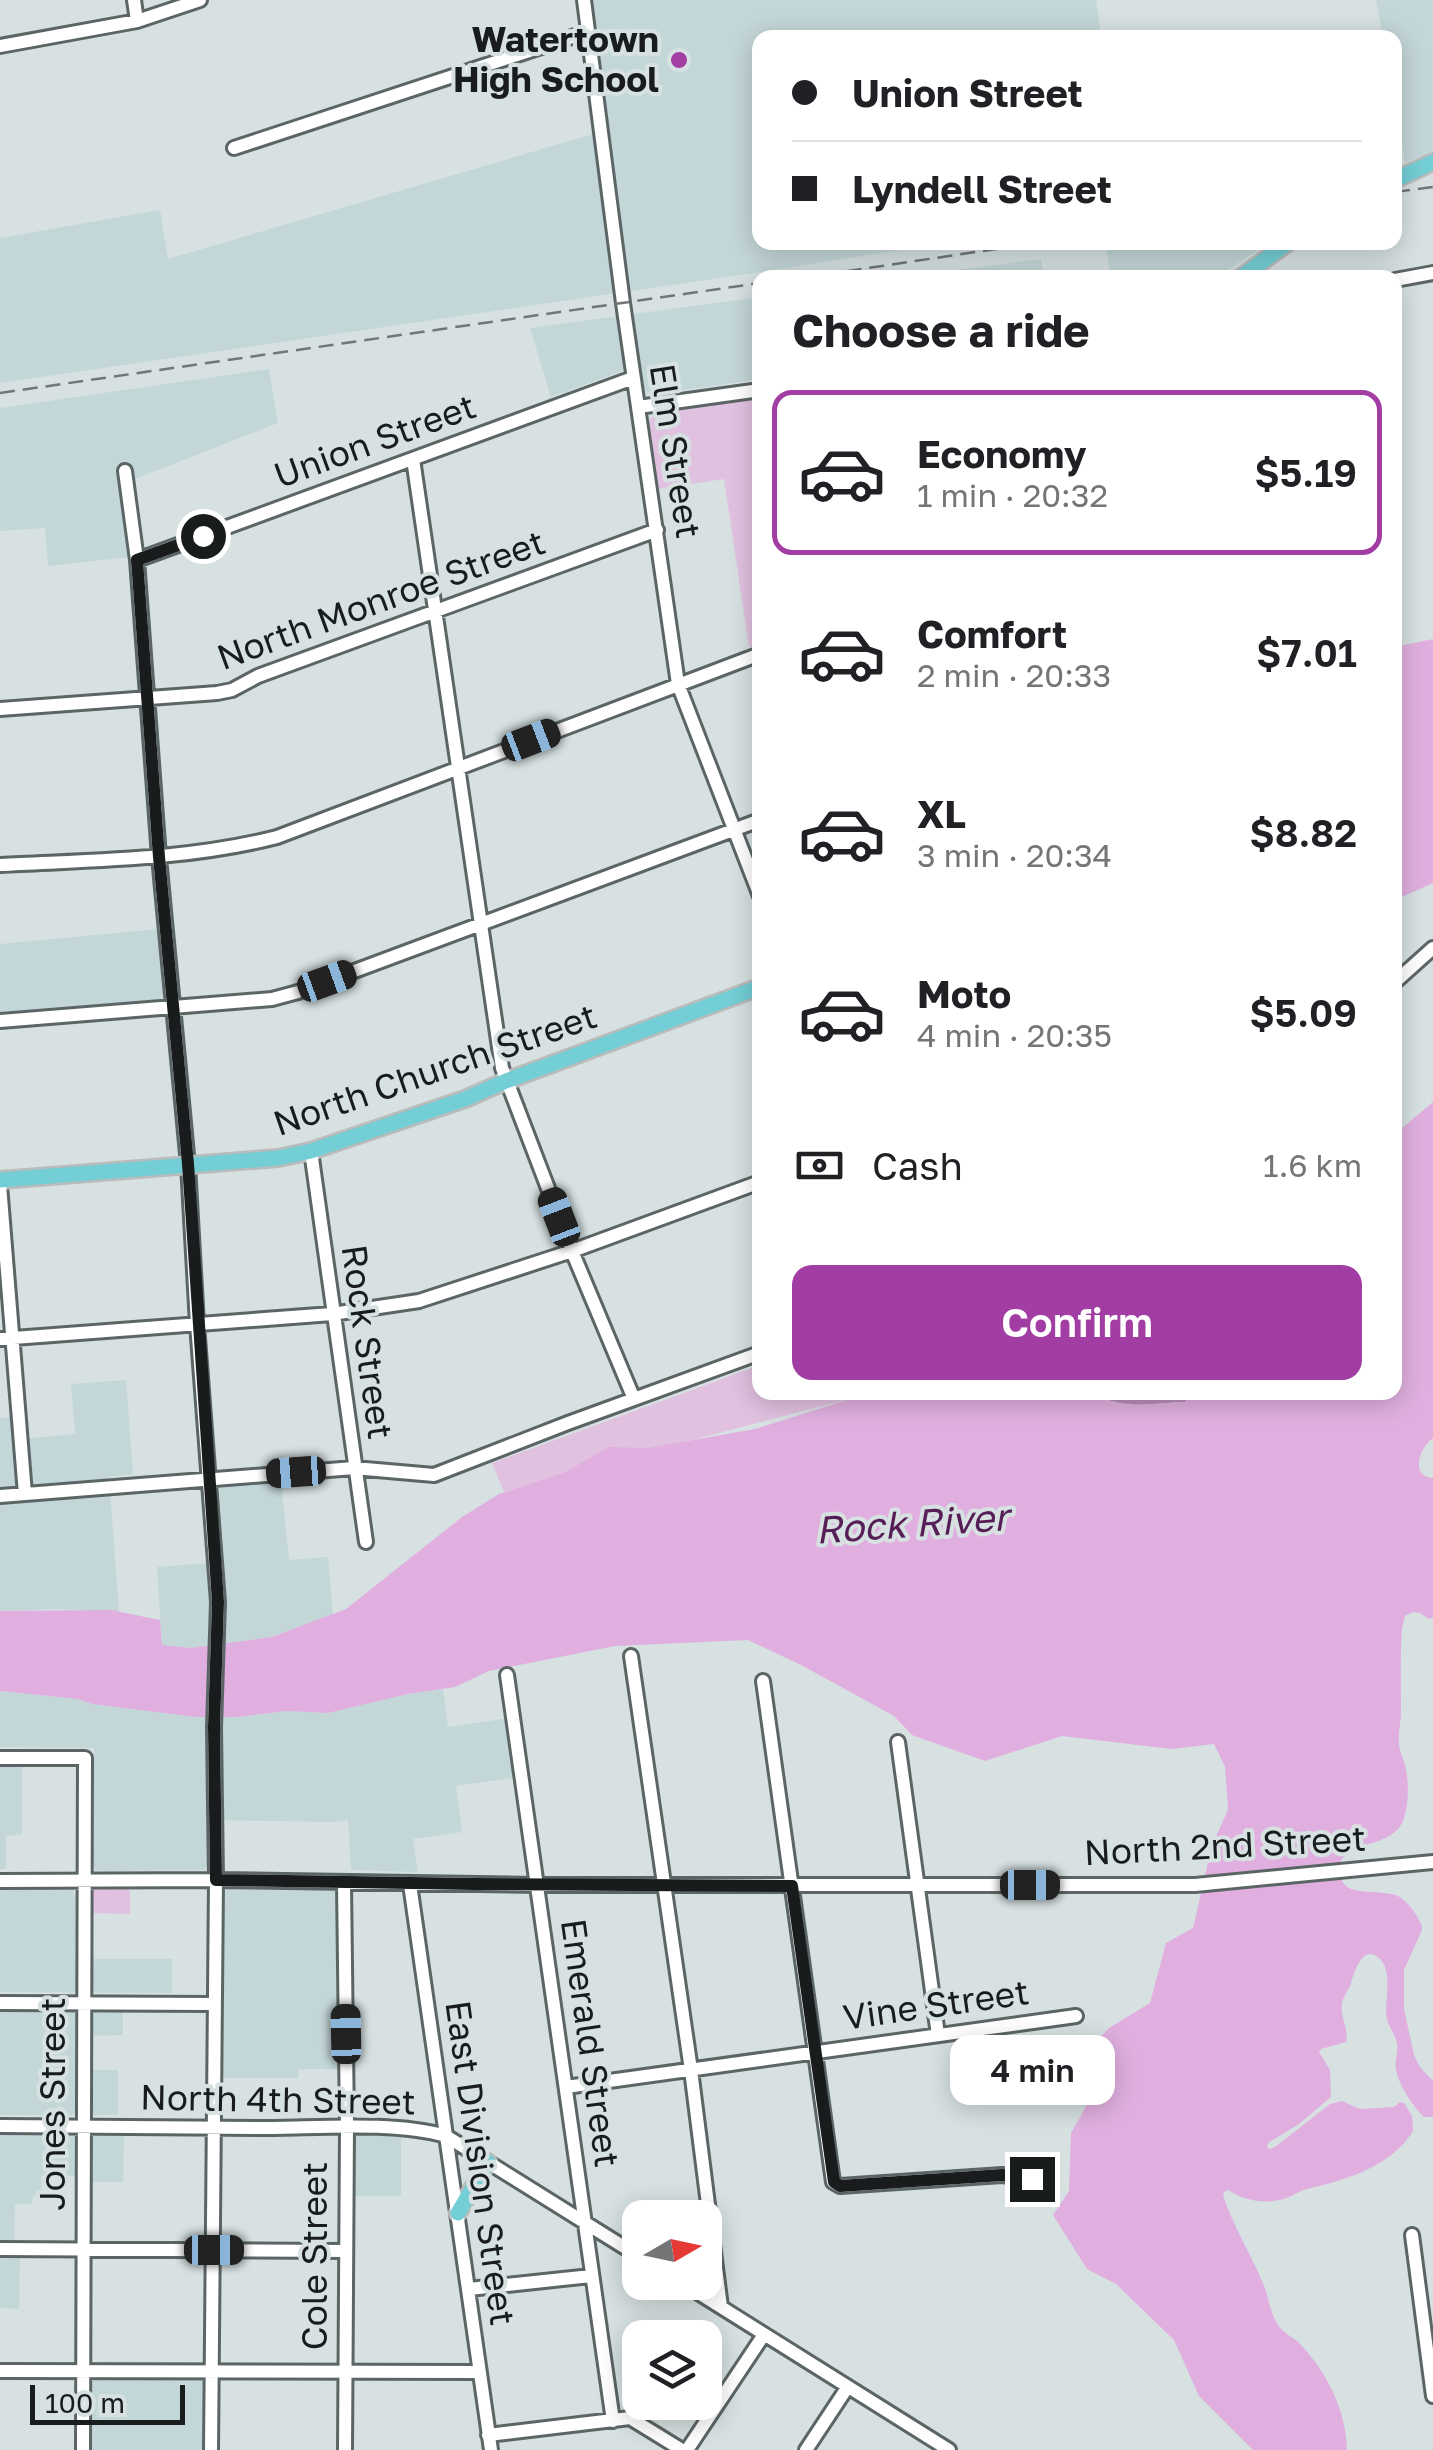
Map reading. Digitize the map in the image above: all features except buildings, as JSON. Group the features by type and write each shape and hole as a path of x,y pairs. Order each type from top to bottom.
{"main road":[{"path":"1402,177 1433,162"},
{"path":"1256,270 1280,250"},
{"name":"North Church Street","path":"0,1183 278,1158 311,1151 465,1099 752,990"},
{"path":"458,2213 488,2162"}],"street":[{"path":"134,0 137,20"},
{"path":"0,46 137,20 200,0"},
{"name":"Elm Street","path":"584,0 678,684 752,876"},
{"path":"234,148 588,32"},
{"path":"1402,279 1433,273"},
{"name":"Union Street","path":"137,560 634,378"},
{"path":"638,408 752,391"},
{"path":"413,459 502,1068 634,1400"},
{"path":"125,470 137,560 159,857 188,1164 218,1602 211,2450"},
{"name":"North Monroe Street","path":"0,709 147,700 232,690 258,676 657,530"},
{"path":"0,864 159,857 240,847 277,837 752,657"},
{"path":"0,1021 272,999 752,823"},
{"path":"1402,976 1433,948"},
{"name":"Rock Street","path":"311,1151 366,1542"},
{"path":"0,1183 6,1339 24,1494"},
{"path":"6,1339 332,1314 419,1302 752,1185"},
{"path":"0,1496 354,1468 434,1475 752,1356"},
{"path":"631,1656 691,2070 720,2307"},
{"name":"Emerald Street","path":"508,1674 613,2420"},
{"path":"763,1681 834,2182 840,2186 1002,2175 1032,2179"},
{"path":"898,1742 938,2035"},
{"name":"Jones Street","path":"0,1758 85,1758 83,2450"},
{"name":"North 2nd Street","path":"0,1881 1195,1885 1433,1862"},
{"name":"Cole Street","path":"344,1883 345,2450"},
{"name":"East Division Street","path":"410,1884 491,2450"},
{"path":"0,2003 214,2004"},
{"name":"Vine Street","path":"566,2087 1076,2016"},
{"name":"North 4th Street","path":"0,2126 417,2130 446,2136 622,2245"},
{"path":"1412,2236 1433,2396"},
{"path":"0,2250 345,2251"},
{"path":"469,2289 591,2276"},
{"path":"709,2300 949,2450"},
{"path":"488,2434 630,2418 684,2450 763,2336"},
{"path":"0,2372 479,2372"},
{"path":"806,2450 847,2388"}],"shaded area":[{"path":"591,0 1096,0 1100,30 752,30 752,250 899,250 0,383 0,238 160,210 168,259 607,130"},
{"path":"1376,0 1433,0 1433,151 1405,163 1402,30 1382,30"},
{"path":"1106,250 1258,250 1228,270 1110,270"},
{"path":"1041,259 1043,270 957,270"},
{"path":"752,298 752,380 658,394 644,391 639,365 551,397 530,328"},
{"path":"269,369 278,423 122,484 130,557 48,566 45,528 0,531 0,408"},
{"path":"752,398 752,646 749,647 724,479 658,489 647,425 653,415"},
{"path":"159,929 164,992 160,1000 0,1012 0,944"},
{"path":"752,1368 752,1400 846,1400 504,1492 492,1463"},
{"path":"126,1380 133,1474 109,1477 119,1612 0,1611 0,1418 10,1417 12,1440 75,1434 71,1384"},
{"path":"1108,1400 1186,1400 1138,1405"},
{"path":"281,1480 289,1560 328,1557 333,1614 272,1637 191,1648 162,1645 157,1567 224,1562 221,1486"},
{"path":"443,1689 448,1727 509,1718 518,1777 456,1786 462,1832 413,1839 418,1872 351,1870 348,1820 209,1820 208,1863 204,1870 96,1871 92,1864 94,1748 0,1747 0,1691 196,1717 239,1717 286,1711 328,1713"},
{"path":"0,1766 22,1766 22,1834 6,1836 6,1869 0,1869"},
{"path":"230,1887 330,1888 337,1893 338,2069 299,2069 298,2078 221,2078 222,1895"},
{"path":"0,1888 73,1890 75,1897 75,1959 172,1959 172,1993 0,1992"},
{"path":"92,1889 130,1889 130,1914 92,1913"},
{"path":"0,2011 123,2011 123,2035 77,2036 78,2070 118,2070 118,2115 0,2115"},
{"path":"0,2133 124,2136 123,2182 92,2182 91,2176 41,2176 41,2195 33,2195 32,2204 15,2204 14,2255 20,2256 19,2309 0,2308"},
{"path":"401,2135 401,2196 351,2196 352,2138"},
{"path":"93,2381 205,2381 206,2450 91,2450 91,2388"}],"water":[{"path":"1433,639 1433,883 1402,897 1402,646"},
{"name":"Rock River","path":"1433,1102 1433,1438 1421,1454 1419,1467 1433,1478 1433,1617 1413,1612 1405,1616 1402,1628 1399,1739 1408,1785 1404,1818 1388,1837 1352,1851 1340,1866 1345,1885 1358,1891 1398,1896 1422,1926 1404,1970 1404,2009 1414,2055 1433,2081 1433,2117 1424,2117 1400,2083 1397,2044 1387,2017 1386,1970 1380,1959 1369,1954 1357,1967 1343,2001 1346,2042 1319,2052 1330,2070 1331,2097 1267,2147 1275,2147 1330,2104 1342,2101 1360,2109 1404,2103 1412,2116 1413,2131 1381,2162 1340,2180 1273,2201 1250,2200 1228,2190 1223,2195 1275,2320 1311,2356 1334,2394 1347,2450 1253,2450 1199,2396 1174,2340 1116,2284 1087,2269 1053,2215 1069,2191 1071,2133 1088,2103 1076,2063 1109,2028 1150,2003 1166,1943 1193,1928 1212,1845 1228,1810 1225,1767 1214,1744 1171,1749 1062,1736 985,1761 912,1735 894,1716 748,1640 615,1646 489,1671 455,1687 328,1713 286,1711 196,1717 0,1691 0,1611 111,1610 160,1620 162,1645 191,1648 272,1637 346,1609 462,1517 499,1494 566,1472 608,1447 648,1448 755,1429 847,1400 1108,1400 1138,1405 1186,1400 1402,1400 1402,1128"}],"railway":[{"path":"1402,191 1433,187"},
{"path":"855,270 989,250"},
{"path":"0,393 752,284"}],"place":[{"name":"Watertown High School","path":"679,60"}],"route":[{"path":"203,536 137,560 159,857 188,1164 218,1602 214,1727 216,1880 792,1886 834,2182 840,2186 1002,2175 1032,2179"}]}
